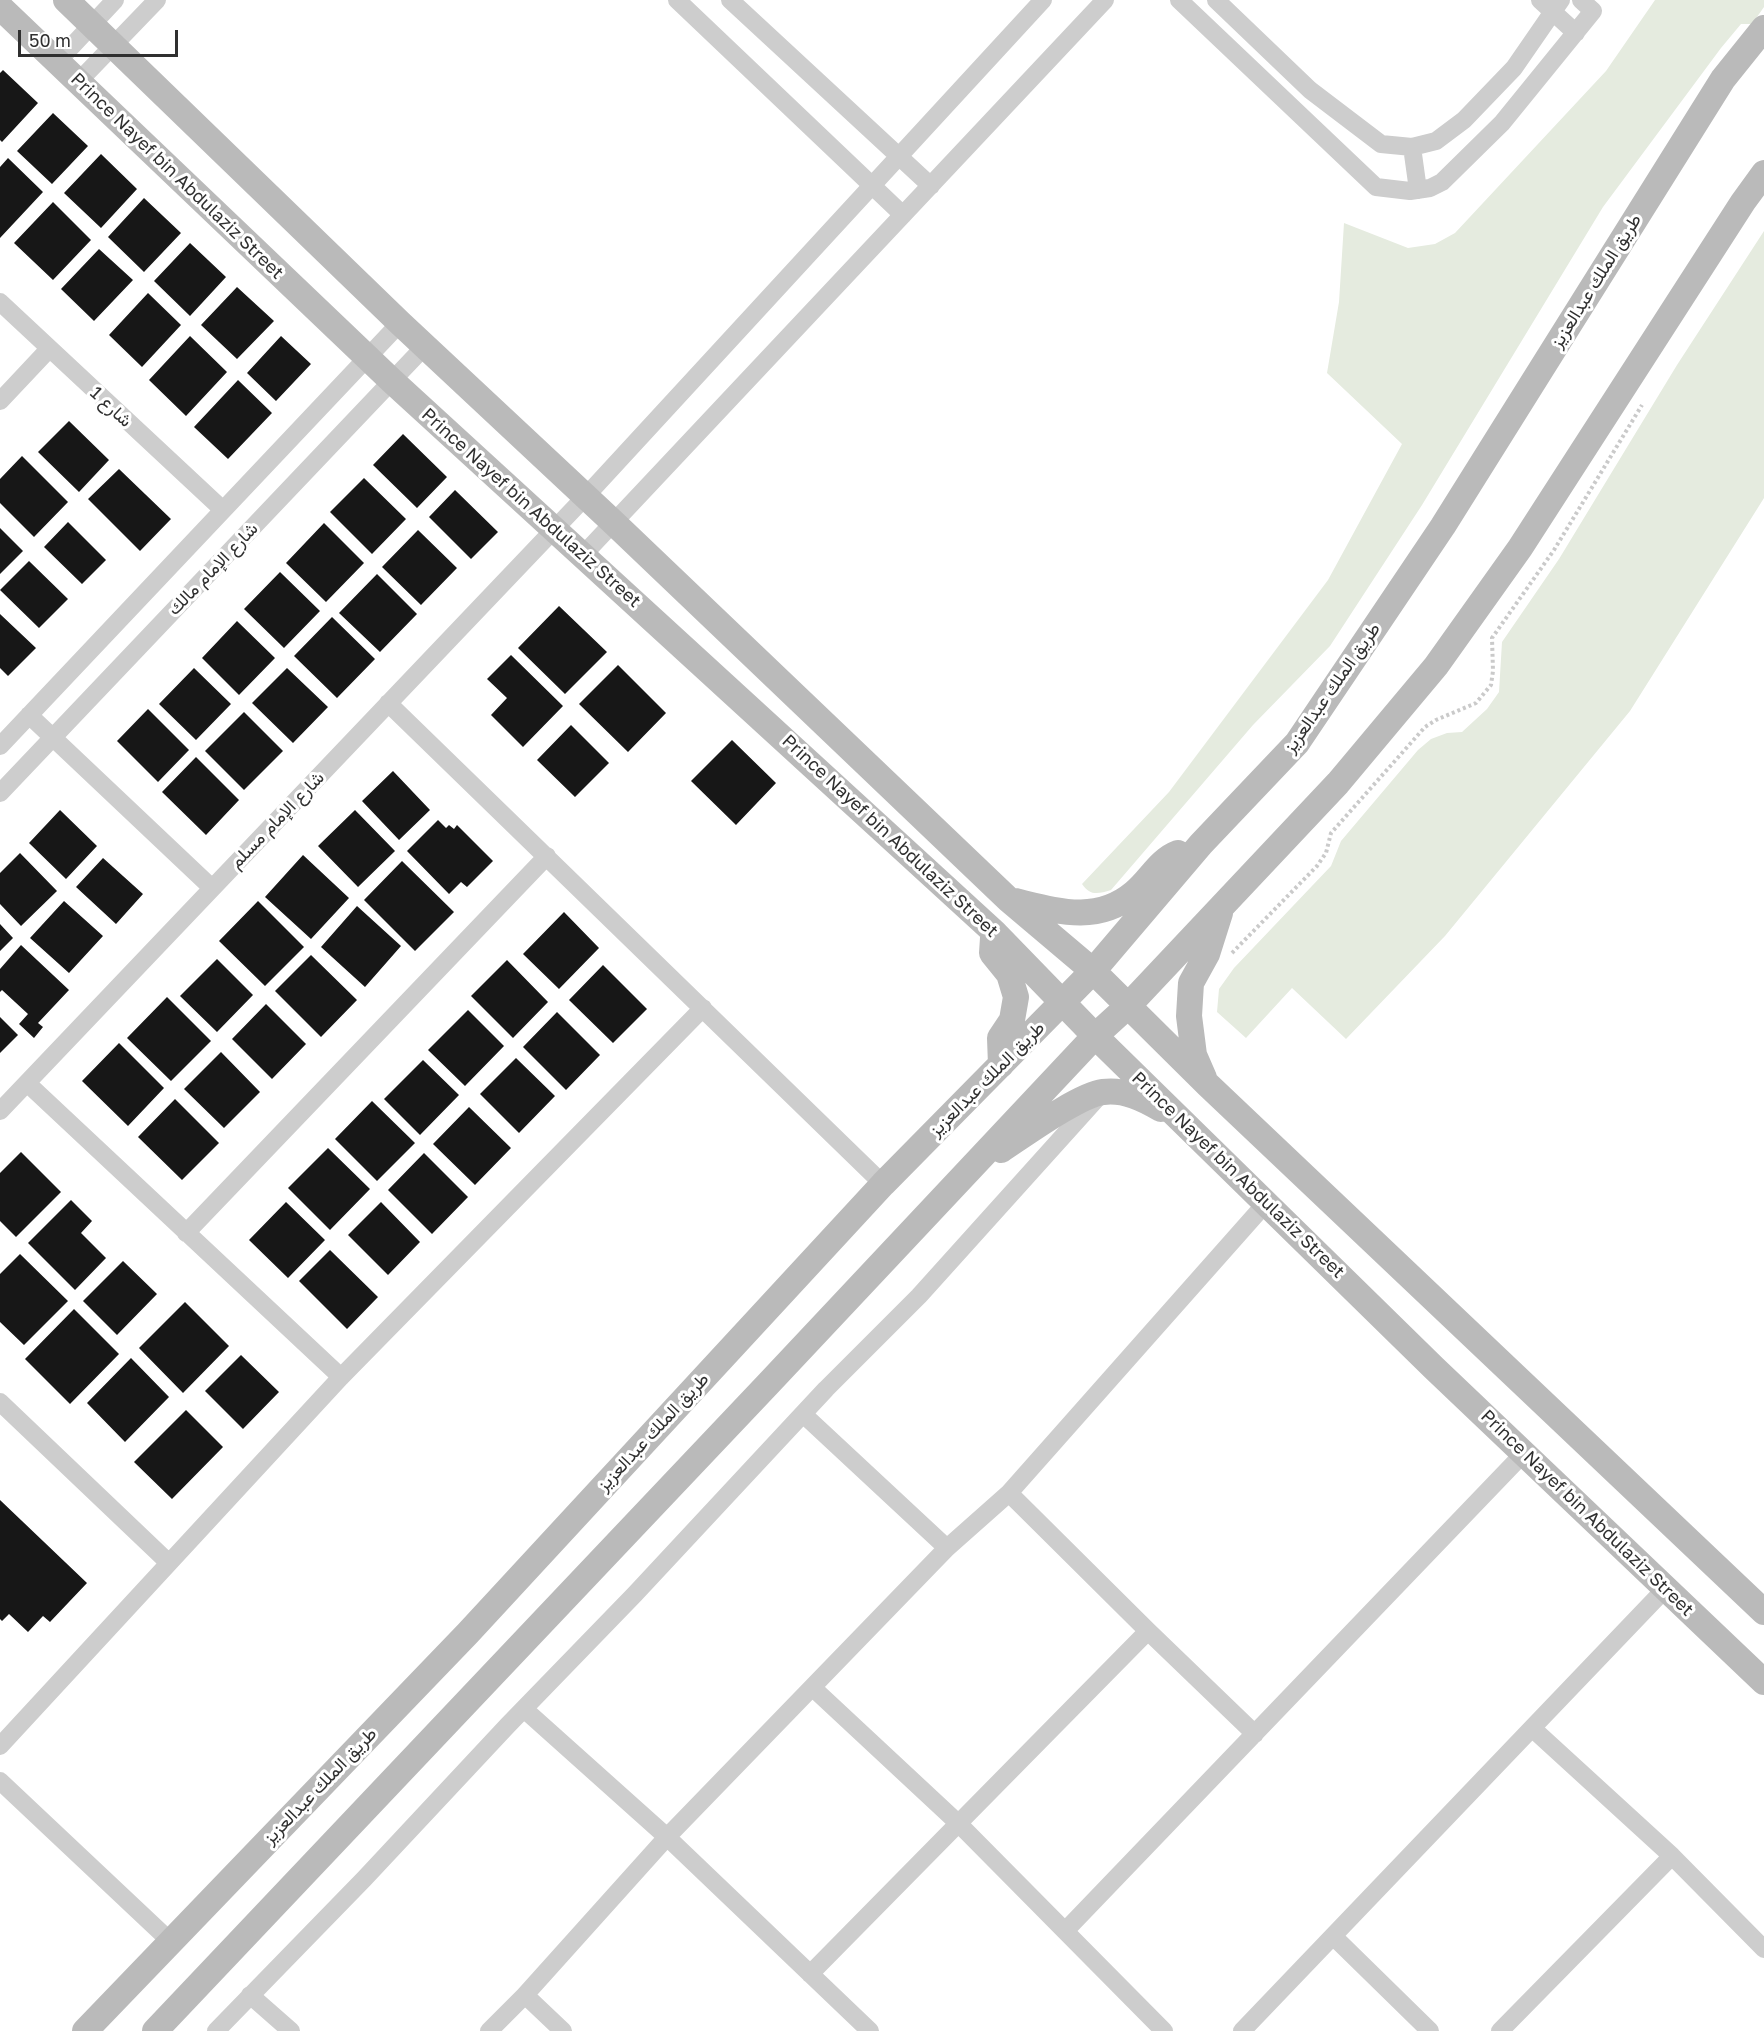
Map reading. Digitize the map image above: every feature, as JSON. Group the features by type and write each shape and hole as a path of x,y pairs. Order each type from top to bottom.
{"main road":[{"name":"Prince Nayef bin Abdulaziz Street","path":"66,0 400,323 586,496 1009,900 1093,971 1207,1084 1764,1612"},
{"name":"Prince Nayef bin Abdulaziz Street","path":"0,7 367,358 994,932 1095,1036 1266,1203 1764,1682"},
{"name":"طريق الملك عبدالعزيز","path":"85,2031 468,1633 883,1184 1063,1003 1201,844 1298,743 1443,525 1722,80 1764,28"},
{"path":"155,2031 1095,1036 1128,1006 1338,783 1436,666 1520,548 1743,201 1764,173"},
{"path":"1009,900 1078,914 1095,911 1115,905 1134,893 1168,857 1201,844"},
{"path":"1207,1084 1194,1055 1189,1016 1191,983 1207,954 1222,907"},
{"path":"994,932 992,952 1009,974 1016,997 1012,1020 1000,1038 1001,1065"},
{"path":"970,1169 1074,1104 1103,1092 1136,1095 1181,1119"}],"street":[{"path":"57,62 115,0"},
{"path":"78,82 158,0"},
{"path":"677,0 903,215"},
{"path":"730,0 931,186"},
{"name":"شارع الإمام مسلم","path":"0,1111 586,496 1043,0"},
{"path":"583,555 1105,0"},
{"path":"1179,0 1376,187 1410,191 1430,188 1443,182 1502,123 1576,33 1592,4"},
{"path":"1216,0 1319,97 1381,144 1412,147 1436,141 1464,120 1514,68 1551,4 1576,33"},
{"path":"1412,147 1418,190"},
{"name":"شارع 1","path":"0,302 223,510"},
{"name":"شارع الإمام مالك","path":"0,746 400,323"},
{"name":"شارع الإمام مالك","path":"0,793 426,345"},
{"path":"0,401 49,349"},
{"path":"388,703 883,1184"},
{"path":"29,715 212,888"},
{"path":"186,1233 547,856"},
{"path":"0,1746 341,1377 703,1008"},
{"path":"27,1083 341,1377"},
{"path":"216,2031 364,1879 803,1414 919,1296 1103,1092"},
{"path":"489,2031 525,1995 666,1838 947,1548 1009,1493 1266,1203"},
{"path":"0,1402 169,1563"},
{"path":"803,1414 947,1548"},
{"path":"1066,1930 1524,1453"},
{"path":"1009,1493 1255,1734"},
{"path":"1242,2031 1666,1588"},
{"path":"810,1974 1148,1631"},
{"path":"813,1688 959,1824 1164,2031"},
{"path":"524,1708 666,1838 870,2031"},
{"path":"1532,1728 1672,1856 1764,1948"},
{"path":"0,1781 170,1941"},
{"path":"1500,2031 1672,1856"},
{"path":"1333,1936 1430,2031"},
{"path":"250,1995 291,2031"},
{"path":"525,1995 563,2031"}],"shaded area":[{"path":"1655,0 1764,0 1764,7 1752,24 1741,24 1721,48 1603,207 1422,505 1330,646 1253,725 1111,890 1098,893 1088,891 1082,884 1169,792 1328,580 1402,444 1327,373 1339,302 1344,223 1408,248 1435,244 1455,233 1606,71"},
{"path":"1764,231 1764,498 1630,711 1445,936 1346,1039 1292,988 1246,1038 1217,1012 1219,989 1234,968 1331,866 1341,841 1418,750 1431,739 1447,733 1462,732 1487,709 1499,692 1502,642 1559,559 1677,365"}],"building":[{"path":"3,70 38,103 2,142 0,140 0,73"},
{"path":"53,113 88,146 52,184 17,151"},
{"path":"101,154 137,189 101,228 64,193"},
{"path":"8,158 43,192 0,238 0,167"},
{"path":"144,198 181,233 144,272 108,237"},
{"path":"53,202 91,240 53,280 14,243"},
{"path":"190,243 226,277 190,316 154,281"},
{"path":"99,249 133,280 94,321 61,289"},
{"path":"237,287 274,321 237,359 201,325"},
{"path":"148,293 181,325 142,367 109,335"},
{"path":"190,336 227,372 186,416 149,380"},
{"path":"281,336 311,364 276,401 247,373"},
{"path":"238,380 272,413 228,459 194,427"},
{"path":"69,421 109,460 79,492 38,452"},
{"path":"403,434 447,477 417,508 373,465"},
{"path":"22,456 68,502 34,537 0,503 0,479"},
{"path":"119,469 171,519 140,551 88,499"},
{"path":"364,478 406,519 372,554 330,512"},
{"path":"455,490 498,532 471,559 429,517"},
{"path":"68,522 106,560 82,584 44,547"},
{"path":"324,523 364,563 326,602 286,563"},
{"path":"0,528 23,551 0,574"},
{"path":"418,530 457,568 421,605 382,567"},
{"path":"29,561 68,599 39,628 0,590"},
{"path":"280,572 320,611 284,648 244,609"},
{"path":"377,574 417,614 380,652 339,613"},
{"path":"559,606 607,652 565,694 518,648"},
{"path":"0,614 36,648 8,676 0,668"},
{"path":"332,617 375,659 337,698 294,656"},
{"path":"237,621 275,658 239,695 202,658"},
{"path":"511,655 563,706 523,747 491,715 507,698 487,679"},
{"path":"618,665 666,713 628,752 579,704"},
{"path":"194,668 231,704 196,740 159,704"},
{"path":"287,668 328,707 293,743 252,703"},
{"path":"148,709 189,750 158,782 117,741"},
{"path":"244,712 283,751 244,790 205,751"},
{"path":"571,725 609,763 575,797 537,760"},
{"path":"732,740 776,783 736,825 691,781"},
{"path":"196,757 239,800 206,835 162,792"},
{"path":"393,771 430,810 399,840 362,801"},
{"path":"60,810 97,846 66,879 29,843"},
{"path":"355,810 395,851 358,887 318,846"},
{"path":"438,820 446,828 449,825 454,829 457,825 493,861 467,887 461,882 449,894 407,851"},
{"path":"20,853 57,891 21,926 0,904 0,873"},
{"path":"303,855 349,898 311,939 265,897"},
{"path":"103,858 143,894 116,924 76,887"},
{"path":"402,861 454,912 415,951 364,900"},
{"path":"64,901 103,936 69,973 30,938"},
{"path":"258,901 304,947 265,986 219,941"},
{"path":"357,906 401,946 365,987 321,947"},
{"path":"564,912 599,948 559,989 523,954"},
{"path":"0,924 13,938 0,951"},
{"path":"21,945 69,990 38,1023 43,1027 34,1038 19,1024 28,1014 2,990 0,992 0,969"},
{"path":"311,955 357,1000 321,1037 275,991"},
{"path":"217,959 253,995 217,1032 180,996"},
{"path":"507,960 548,1002 513,1038 471,996"},
{"path":"603,965 647,1009 613,1043 569,1000"},
{"path":"167,997 211,1041 171,1081 127,1038"},
{"path":"266,1004 306,1044 272,1079 232,1039"},
{"path":"468,1010 504,1046 465,1086 428,1050"},
{"path":"557,1012 600,1055 566,1090 523,1047"},
{"path":"0,1017 18,1035 0,1053"},
{"path":"119,1043 164,1088 128,1126 82,1081"},
{"path":"221,1052 260,1092 224,1128 184,1089"},
{"path":"516,1058 555,1096 519,1133 480,1094"},
{"path":"423,1060 459,1095 420,1135 384,1099"},
{"path":"175,1099 219,1143 182,1180 138,1137"},
{"path":"372,1101 415,1143 377,1181 335,1139"},
{"path":"469,1107 511,1148 475,1185 433,1144"},
{"path":"328,1148 370,1189 330,1230 288,1188"},
{"path":"21,1152 61,1192 16,1237 0,1221 0,1173"},
{"path":"424,1153 468,1197 432,1234 388,1190"},
{"path":"71,1200 92,1221 81,1233 106,1258 75,1290 28,1243"},
{"path":"286,1202 325,1240 288,1278 249,1240"},
{"path":"381,1202 420,1242 388,1275 348,1235"},
{"path":"330,1250 378,1297 347,1329 299,1281"},
{"path":"20,1254 68,1301 24,1345 0,1322 0,1274"},
{"path":"123,1261 157,1294 117,1335 83,1301"},
{"path":"185,1302 229,1346 183,1393 139,1348"},
{"path":"74,1309 119,1354 70,1404 25,1359"},
{"path":"241,1355 279,1392 243,1429 205,1391"},
{"path":"131,1358 169,1397 125,1442 87,1403"},
{"path":"186,1410 223,1447 172,1499 134,1462"},
{"path":"0,1500 87,1583 50,1622 43,1616 28,1632 9,1614 2,1621 0,1619"}]}
